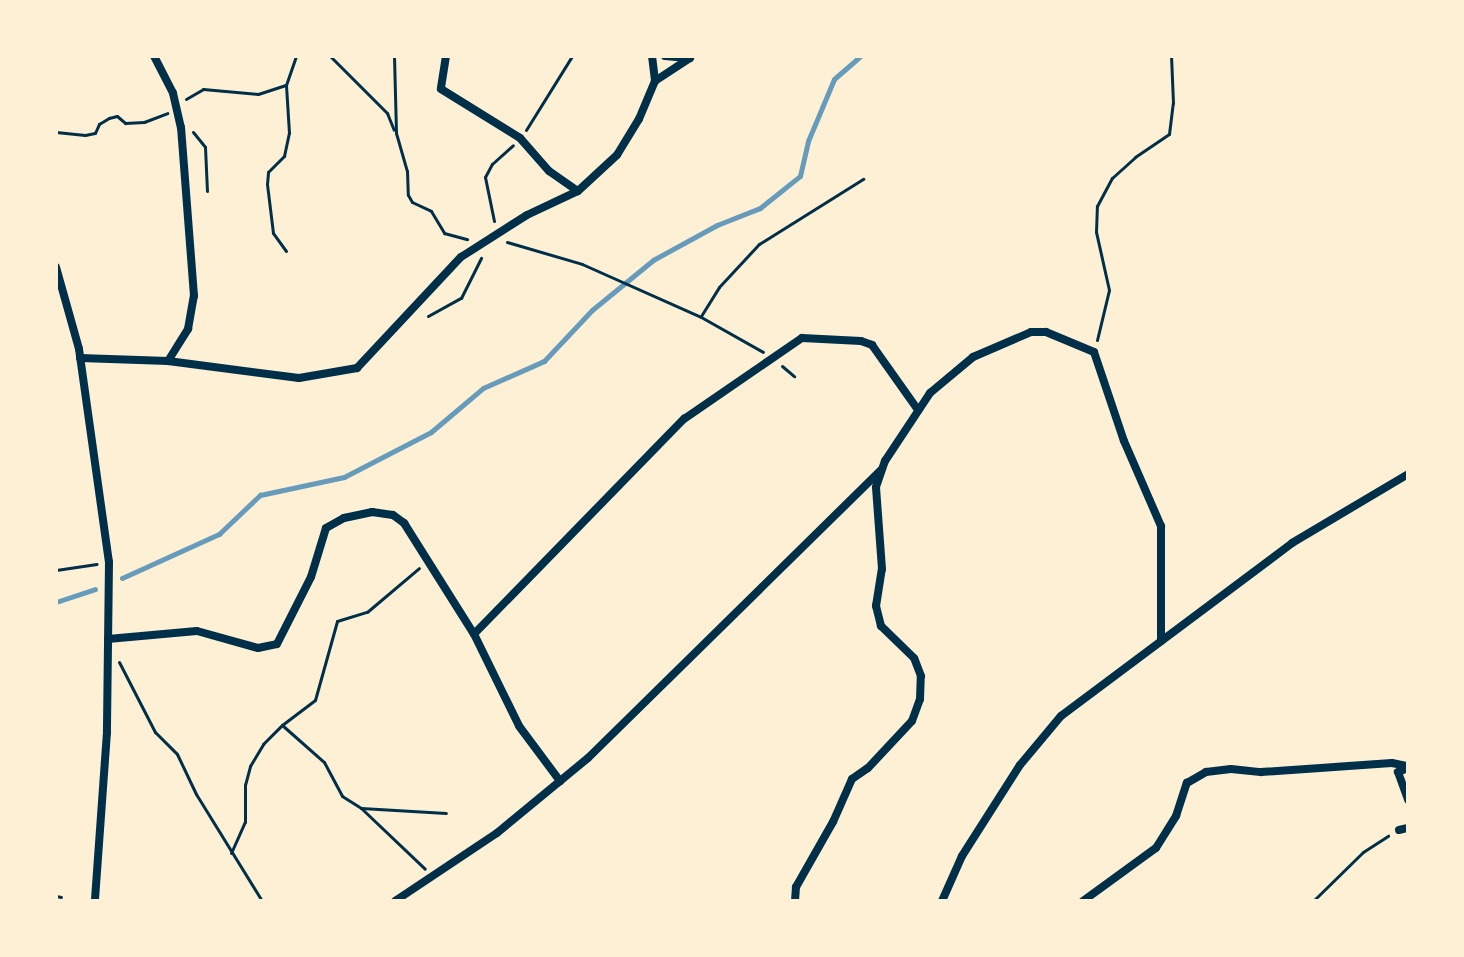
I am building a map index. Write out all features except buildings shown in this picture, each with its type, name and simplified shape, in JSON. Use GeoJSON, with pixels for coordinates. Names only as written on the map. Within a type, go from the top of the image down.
{"type":"FeatureCollection","features":[{"type":"Feature","properties":{"kind":"street"},"geometry":{"type":"LineString","coordinates":[[154,56],[173,93],[181,128],[194,296],[188,329],[168,361]]}},
{"type":"Feature","properties":{"kind":"street"},"geometry":{"type":"LineString","coordinates":[[446,56],[441,89],[520,138],[549,171],[578,191]]}},
{"type":"Feature","properties":{"kind":"street"},"geometry":{"type":"LineString","coordinates":[[80,358],[168,361],[299,378],[357,368],[461,257],[527,215],[578,191],[617,155],[639,119],[655,81],[652,56]]}},
{"type":"Feature","properties":{"kind":"street"},"geometry":{"type":"LineString","coordinates":[[665,56],[692,57]]}},
{"type":"Feature","properties":{"kind":"street"},"geometry":{"type":"LineString","coordinates":[[655,81],[692,57]]}},
{"type":"Feature","properties":{"kind":"street"},"geometry":{"type":"LineString","coordinates":[[56,267],[80,358],[109,562],[107,732],[95,901]]}},
{"type":"Feature","properties":{"kind":"street"},"geometry":{"type":"LineString","coordinates":[[56,311],[67,310]]}},
{"type":"Feature","properties":{"kind":"street"},"geometry":{"type":"LineString","coordinates":[[795,901],[796,887],[833,822],[852,779],[868,768],[912,721],[920,699],[921,676],[914,658],[881,626],[876,606],[882,569],[876,487],[882,470],[930,393],[973,357],[1031,332],[1046,332],[1094,352],[1124,441],[1161,526],[1161,641]]}},
{"type":"Feature","properties":{"kind":"street"},"geometry":{"type":"LineString","coordinates":[[474,634],[684,419],[802,338],[861,341],[872,345],[918,410]]}},
{"type":"Feature","properties":{"kind":"street"},"geometry":{"type":"LineString","coordinates":[[395,901],[497,833],[599,747],[882,470]]}},
{"type":"Feature","properties":{"kind":"street"},"geometry":{"type":"LineString","coordinates":[[942,901],[962,856],[1041,737],[1061,716],[1292,543],[1408,474]]}},
{"type":"Feature","properties":{"kind":"street"},"geometry":{"type":"LineString","coordinates":[[108,639],[197,631],[258,648],[277,644],[311,577],[326,528],[344,518],[372,512],[393,515],[404,523],[474,634],[519,726],[560,781]]}},
{"type":"Feature","properties":{"kind":"street"},"geometry":{"type":"LineString","coordinates":[[1083,901],[1156,848],[1176,816],[1187,783],[1206,772],[1231,769],[1261,772],[1392,763],[1408,767]]}},
{"type":"Feature","properties":{"kind":"street"},"geometry":{"type":"LineString","coordinates":[[1408,767],[1398,772],[1408,800]]}},
{"type":"Feature","properties":{"kind":"path"},"geometry":{"type":"LineString","coordinates":[[286,251],[273,233],[267,184],[268,172],[284,156],[289,109],[286,85],[296,56]]}},
{"type":"Feature","properties":{"kind":"path"},"geometry":{"type":"LineString","coordinates":[[330,56],[387,113],[396,133],[412,202],[431,211],[448,236],[491,239],[533,247],[582,264],[746,340],[794,376]]}},
{"type":"Feature","properties":{"kind":"path"},"geometry":{"type":"LineString","coordinates":[[394,56],[396,133]]}},
{"type":"Feature","properties":{"kind":"path"},"geometry":{"type":"LineString","coordinates":[[1094,352],[1109,290],[1096,232],[1097,206],[1112,178],[1135,157],[1169,134],[1173,103],[1171,56]]}},
{"type":"Feature","properties":{"kind":"path"},"geometry":{"type":"LineString","coordinates":[[701,317],[719,287],[759,244],[863,179]]}},
{"type":"Feature","properties":{"kind":"path"},"geometry":{"type":"LineString","coordinates":[[428,316],[467,291],[491,239]]}},
{"type":"Feature","properties":{"kind":"path"},"geometry":{"type":"LineString","coordinates":[[56,570],[109,562]]}},
{"type":"Feature","properties":{"kind":"path"},"geometry":{"type":"LineString","coordinates":[[231,853],[247,814],[244,790],[257,752],[282,725],[315,700],[337,621],[367,612],[421,566]]}},
{"type":"Feature","properties":{"kind":"path"},"geometry":{"type":"LineString","coordinates":[[108,639],[155,732],[177,754],[231,853],[262,901]]}},
{"type":"Feature","properties":{"kind":"path"},"geometry":{"type":"LineString","coordinates":[[282,725],[324,762],[342,796],[361,808],[432,876]]}},
{"type":"Feature","properties":{"kind":"path"},"geometry":{"type":"LineString","coordinates":[[361,808],[446,813]]}},
{"type":"Feature","properties":{"kind":"path"},"geometry":{"type":"LineString","coordinates":[[1313,901],[1375,842],[1404,829]]}},
{"type":"Feature","properties":{"kind":"waterway"},"geometry":{"type":"LineString","coordinates":[[122,578],[219,534],[260,495],[344,477],[431,432],[483,388],[544,361],[592,310],[653,260],[717,225],[760,208],[800,176],[808,141],[834,79],[860,56]]}},
{"type":"Feature","properties":{"kind":"waterway"},"geometry":{"type":"LineString","coordinates":[[56,602],[95,589]]}}]}
